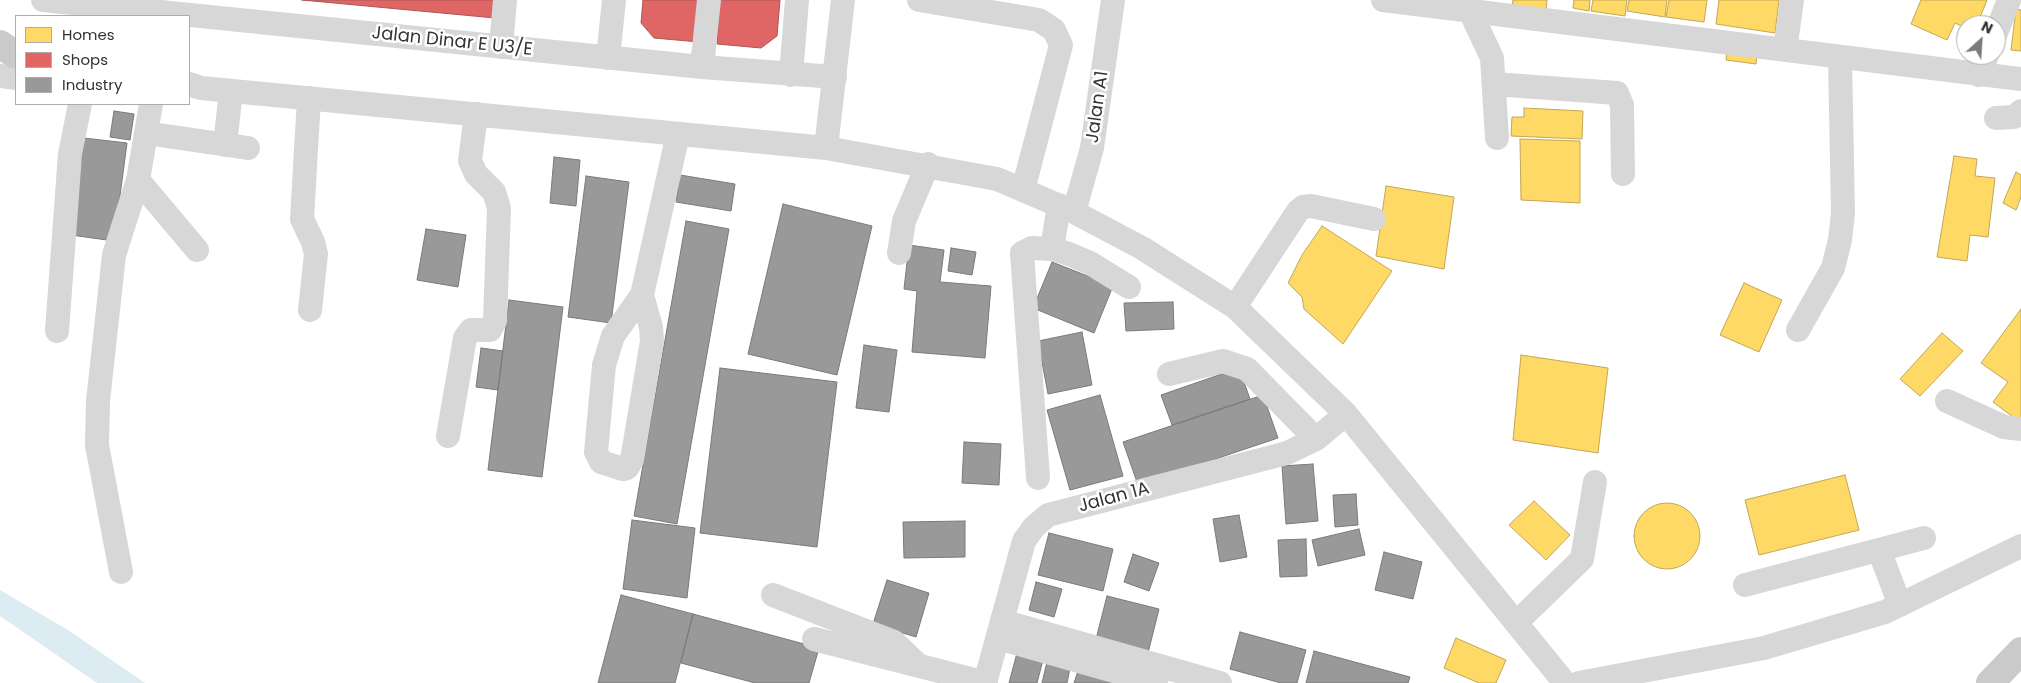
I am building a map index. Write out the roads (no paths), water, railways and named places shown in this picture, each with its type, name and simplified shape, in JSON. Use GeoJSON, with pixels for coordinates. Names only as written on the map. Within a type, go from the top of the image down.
{"type":"FeatureCollection","features":[{"type":"Feature","properties":{"kind":"main road"},"geometry":{"type":"LineString","coordinates":[[1990,683],[2021,651]]}},
{"type":"Feature","properties":{"kind":"main road"},"geometry":{"type":"LineString","coordinates":[[2011,683],[2021,673]]}},
{"type":"Feature","properties":{"kind":"street","name":"Jalan Dinar E U3/E"},"geometry":{"type":"LineString","coordinates":[[43,0],[69,4],[167,7],[501,47],[791,75],[835,77]]}},
{"type":"Feature","properties":{"kind":"street"},"geometry":{"type":"LineString","coordinates":[[501,47],[505,0]]}},
{"type":"Feature","properties":{"kind":"street"},"geometry":{"type":"LineString","coordinates":[[608,58],[614,0]]}},
{"type":"Feature","properties":{"kind":"street"},"geometry":{"type":"LineString","coordinates":[[702,67],[709,0]]}},
{"type":"Feature","properties":{"kind":"street"},"geometry":{"type":"LineString","coordinates":[[791,75],[797,0]]}},
{"type":"Feature","properties":{"kind":"street"},"geometry":{"type":"LineString","coordinates":[[826,148],[843,0]]}},
{"type":"Feature","properties":{"kind":"street"},"geometry":{"type":"LineString","coordinates":[[919,0],[1039,20],[1054,30],[1061,45],[1023,190]]}},
{"type":"Feature","properties":{"kind":"street","name":"Jalan A1"},"geometry":{"type":"LineString","coordinates":[[1052,249],[1092,148],[1112,0]]}},
{"type":"Feature","properties":{"kind":"street"},"geometry":{"type":"LineString","coordinates":[[1383,0],[1840,57],[1956,63]]}},
{"type":"Feature","properties":{"kind":"street"},"geometry":{"type":"LineString","coordinates":[[1785,50],[1792,0]]}},
{"type":"Feature","properties":{"kind":"street"},"geometry":{"type":"LineString","coordinates":[[2003,15],[2009,0]]}},
{"type":"Feature","properties":{"kind":"street"},"geometry":{"type":"LineString","coordinates":[[1470,11],[1477,30],[1488,45],[1492,58],[1497,138]]}},
{"type":"Feature","properties":{"kind":"street"},"geometry":{"type":"LineString","coordinates":[[1798,330],[1833,268],[1840,240],[1843,212],[1840,57]]}},
{"type":"Feature","properties":{"kind":"street"},"geometry":{"type":"LineString","coordinates":[[1983,65],[2021,79]]}},
{"type":"Feature","properties":{"kind":"street"},"geometry":{"type":"LineString","coordinates":[[1494,84],[1617,93],[1622,104],[1623,174]]}},
{"type":"Feature","properties":{"kind":"street"},"geometry":{"type":"LineString","coordinates":[[193,87],[826,148],[928,164],[997,179],[1067,208],[1142,248],[1235,307],[1346,414],[1566,683]]}},
{"type":"Feature","properties":{"kind":"street"},"geometry":{"type":"LineString","coordinates":[[225,145],[231,91]]}},
{"type":"Feature","properties":{"kind":"street"},"geometry":{"type":"LineString","coordinates":[[309,98],[302,219],[313,242],[316,254],[310,310]]}},
{"type":"Feature","properties":{"kind":"street"},"geometry":{"type":"LineString","coordinates":[[57,332],[70,154],[80,105]]}},
{"type":"Feature","properties":{"kind":"street"},"geometry":{"type":"LineString","coordinates":[[121,572],[97,445],[98,410],[114,256],[138,180],[151,105]]}},
{"type":"Feature","properties":{"kind":"street"},"geometry":{"type":"LineString","coordinates":[[1996,118],[2014,117],[2021,111]]}},
{"type":"Feature","properties":{"kind":"street"},"geometry":{"type":"LineString","coordinates":[[448,436],[467,333],[471,330],[490,330],[495,321],[499,208],[494,192],[476,174],[470,161],[476,114]]}},
{"type":"Feature","properties":{"kind":"street"},"geometry":{"type":"LineString","coordinates":[[146,133],[248,148]]}},
{"type":"Feature","properties":{"kind":"street"},"geometry":{"type":"LineString","coordinates":[[642,295],[651,327],[652,341],[632,460],[627,468],[623,469],[601,462],[596,452],[604,365],[613,336],[642,295],[678,134]]}},
{"type":"Feature","properties":{"kind":"street"},"geometry":{"type":"LineString","coordinates":[[899,253],[904,221],[928,164]]}},
{"type":"Feature","properties":{"kind":"street"},"geometry":{"type":"LineString","coordinates":[[138,180],[197,250]]}},
{"type":"Feature","properties":{"kind":"street"},"geometry":{"type":"LineString","coordinates":[[1235,307],[1303,207],[1311,206],[1374,218]]}},
{"type":"Feature","properties":{"kind":"street"},"geometry":{"type":"LineString","coordinates":[[1038,478],[1021,258],[1026,249],[1052,249],[1090,263],[1129,287]]}},
{"type":"Feature","properties":{"kind":"street"},"geometry":{"type":"LineString","coordinates":[[1169,374],[1223,361],[1247,369],[1316,439]]}},
{"type":"Feature","properties":{"kind":"street"},"geometry":{"type":"LineString","coordinates":[[1947,401],[2004,427],[2021,429]]}},
{"type":"Feature","properties":{"kind":"street","name":"Jalan 1A"},"geometry":{"type":"LineString","coordinates":[[986,683],[1024,541],[1034,527],[1048,515],[1287,453],[1316,439],[1346,414]]}},
{"type":"Feature","properties":{"kind":"street"},"geometry":{"type":"LineString","coordinates":[[1517,622],[1582,559],[1595,482]]}},
{"type":"Feature","properties":{"kind":"street"},"geometry":{"type":"LineString","coordinates":[[1746,585],[1924,538]]}},
{"type":"Feature","properties":{"kind":"street"},"geometry":{"type":"LineString","coordinates":[[1579,683],[1764,648],[1884,612],[2021,546]]}},
{"type":"Feature","properties":{"kind":"street"},"geometry":{"type":"LineString","coordinates":[[1879,550],[1900,605]]}},
{"type":"Feature","properties":{"kind":"street"},"geometry":{"type":"LineString","coordinates":[[773,596],[894,642],[918,666]]}},
{"type":"Feature","properties":{"kind":"street"},"geometry":{"type":"LineString","coordinates":[[1000,629],[1156,683]]}},
{"type":"Feature","properties":{"kind":"street"},"geometry":{"type":"LineString","coordinates":[[1000,629],[1220,683]]}},
{"type":"Feature","properties":{"kind":"street"},"geometry":{"type":"LineString","coordinates":[[814,639],[986,683]]}}]}
